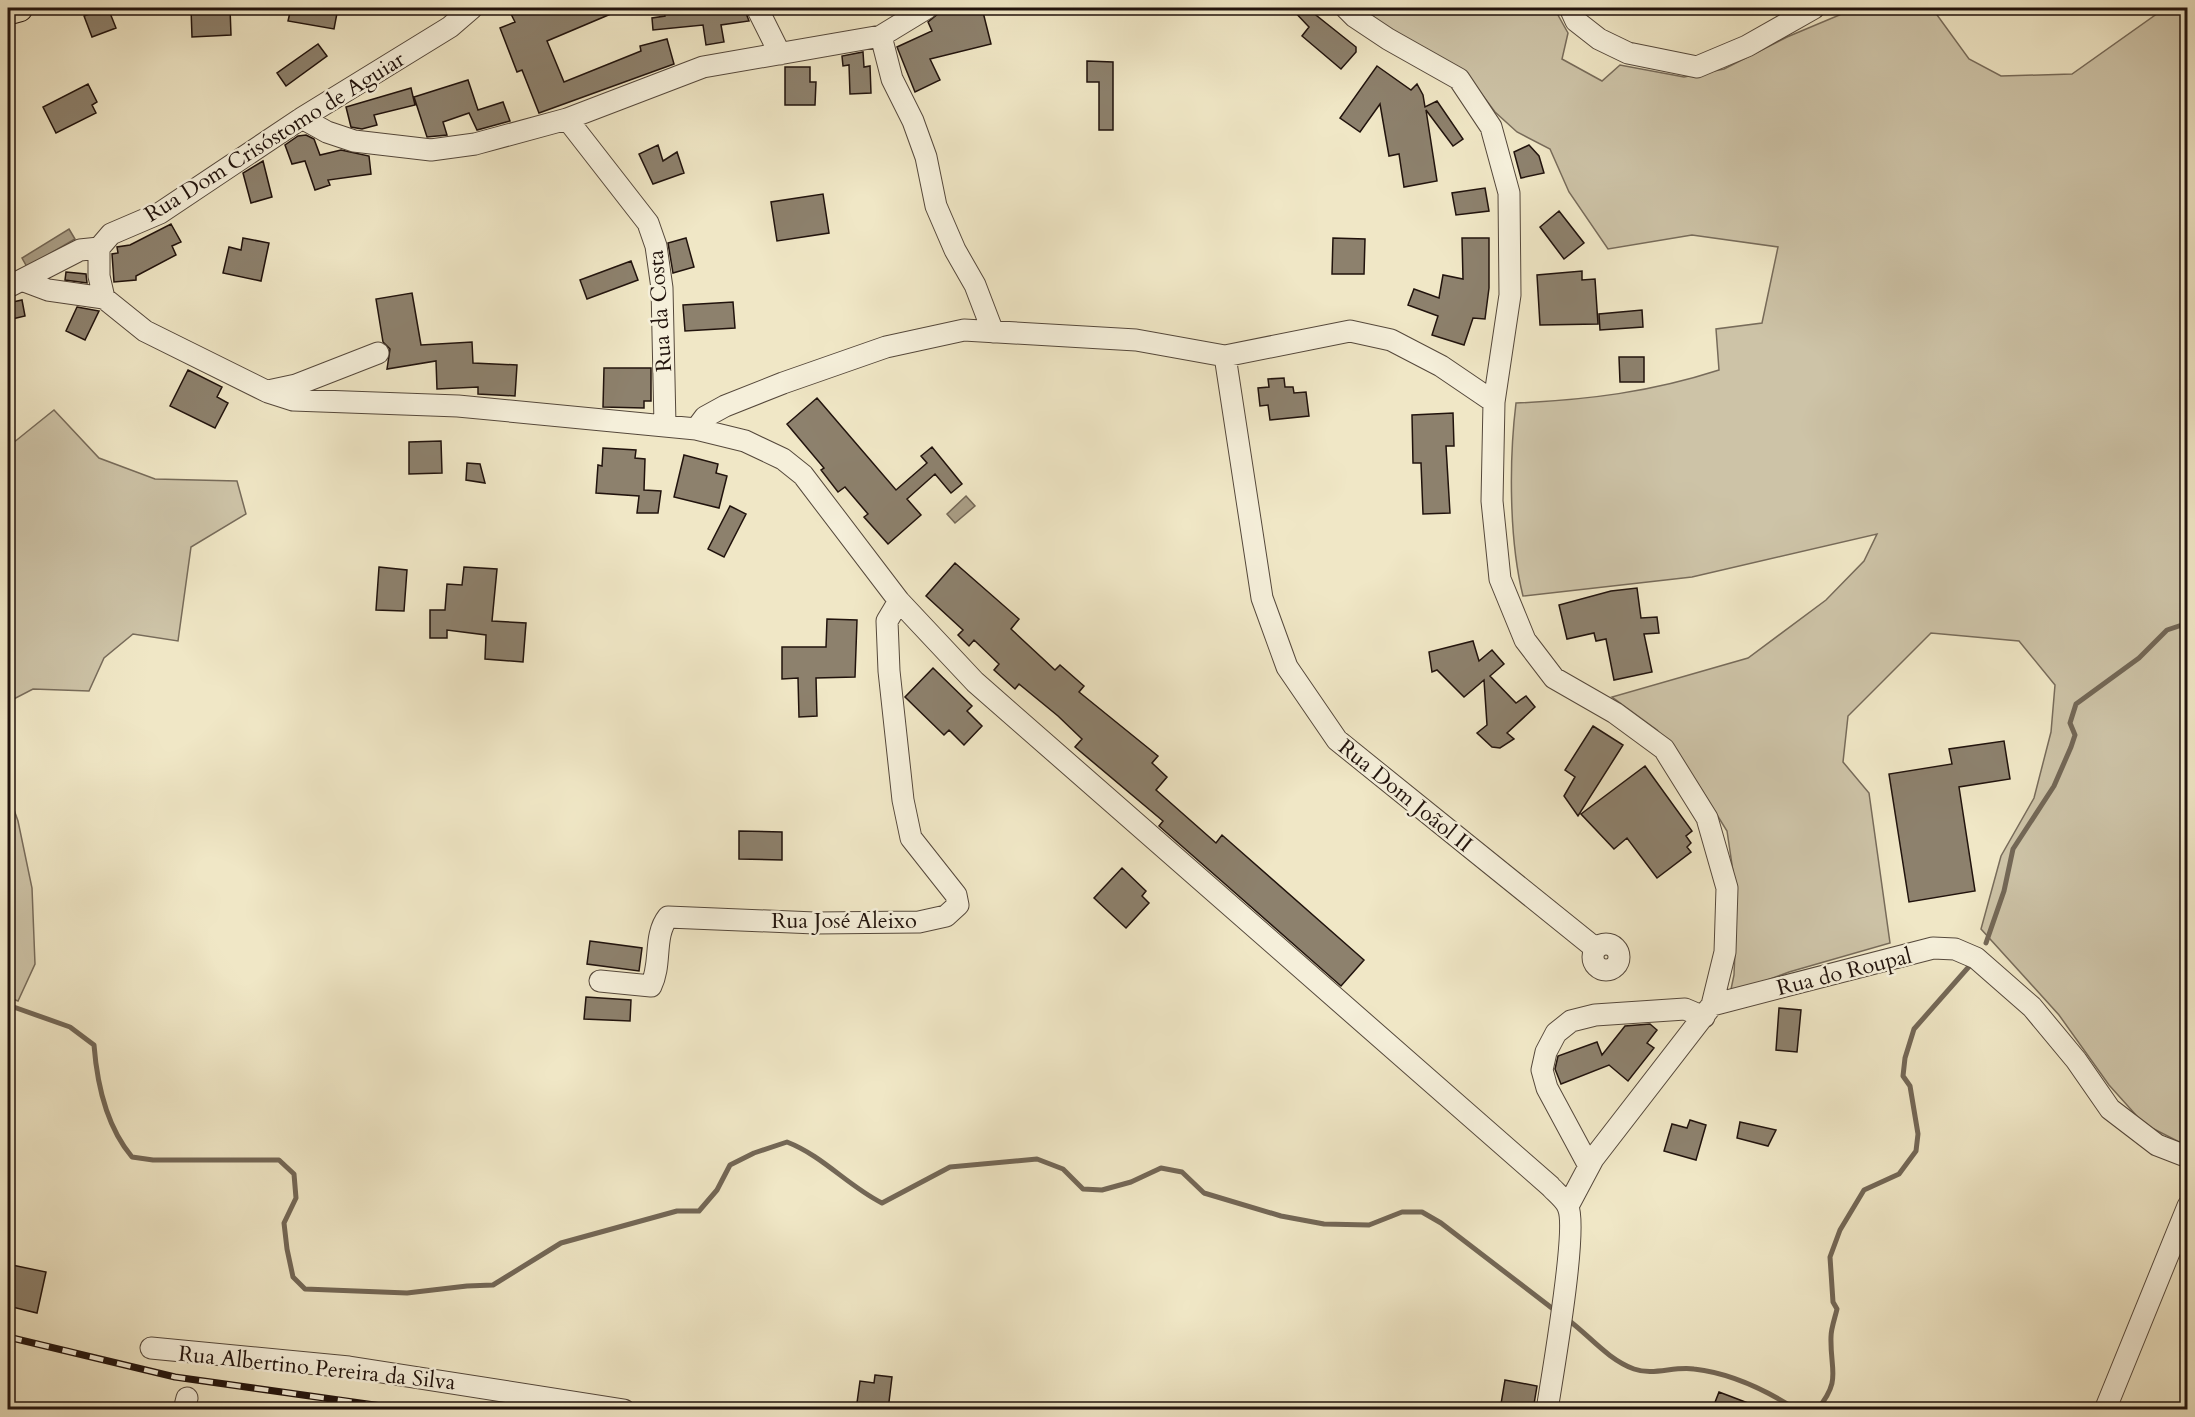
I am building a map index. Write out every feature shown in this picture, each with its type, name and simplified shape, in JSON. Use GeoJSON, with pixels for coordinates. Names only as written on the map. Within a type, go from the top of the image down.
{"type":"FeatureCollection","features":[{"type":"Feature","properties":{"kind":"main road"},"geometry":{"type":"LineString","coordinates":[[8,11],[19,8]]}},
{"type":"Feature","properties":{"kind":"street","name":"Rua Dom Crisóstomo de Aguiar"},"geometry":{"type":"LineString","coordinates":[[16,284],[80,250],[99,248],[111,234],[160,213],[302,118],[396,58],[450,27],[472,8]]}},
{"type":"Feature","properties":{"kind":"street"},"geometry":{"type":"LineString","coordinates":[[758,8],[780,54]]}},
{"type":"Feature","properties":{"kind":"street"},"geometry":{"type":"LineString","coordinates":[[302,118],[327,132],[354,141],[431,150],[476,144],[567,119],[703,67],[881,36],[927,8]]}},
{"type":"Feature","properties":{"kind":"street"},"geometry":{"type":"LineString","coordinates":[[1346,8],[1355,17],[1388,39],[1459,79],[1491,128],[1509,193],[1510,250],[1510,295],[1494,402],[1492,501],[1500,579],[1525,640],[1554,678],[1615,713],[1664,749],[1707,818],[1727,888],[1725,952],[1708,1011],[1640,1096],[1589,1166],[1568,1206],[1570,1222],[1565,1282],[1547,1410]]}},
{"type":"Feature","properties":{"kind":"street"},"geometry":{"type":"LineString","coordinates":[[1570,8],[1576,21],[1599,39],[1628,53],[1697,67],[1747,46],[1814,8]]}},
{"type":"Feature","properties":{"kind":"street"},"geometry":{"type":"LineString","coordinates":[[881,36],[892,79],[913,121],[926,157],[936,206],[955,250],[975,285],[993,332]]}},
{"type":"Feature","properties":{"kind":"street","name":"Rua da Costa"},"geometry":{"type":"LineString","coordinates":[[567,119],[648,223],[654,238],[662,288],[665,425]]}},
{"type":"Feature","properties":{"kind":"street"},"geometry":{"type":"LineString","coordinates":[[99,248],[99,276],[104,298]]}},
{"type":"Feature","properties":{"kind":"street"},"geometry":{"type":"LineString","coordinates":[[16,284],[104,298],[145,331],[268,392],[293,400],[458,405],[665,425],[696,429],[745,441],[783,459],[803,475],[899,601],[975,682],[1550,1186],[1568,1206]]}},
{"type":"Feature","properties":{"kind":"street"},"geometry":{"type":"LineString","coordinates":[[696,429],[705,417],[725,406],[886,347],[964,330],[1136,340],[1225,356],[1350,331],[1391,340],[1441,366],[1494,402]]}},
{"type":"Feature","properties":{"kind":"street"},"geometry":{"type":"LineString","coordinates":[[268,392],[296,385],[378,353]]}},
{"type":"Feature","properties":{"kind":"street","name":"Rua Dom Joãol II"},"geometry":{"type":"LineString","coordinates":[[1225,356],[1262,598],[1287,667],[1336,740],[1595,948]]}},
{"type":"Feature","properties":{"kind":"street","name":"Rua José Aleixo"},"geometry":{"type":"LineString","coordinates":[[600,981],[651,986],[656,976],[661,926],[668,917],[815,923],[919,922],[946,916],[958,905],[956,895],[911,838],[903,800],[889,671],[887,621],[899,601]]}},
{"type":"Feature","properties":{"kind":"street","name":"Rua do Roupal"},"geometry":{"type":"LineString","coordinates":[[1708,1011],[1933,948],[1955,949],[1976,958],[2032,1007],[2076,1060],[2110,1109],[2157,1144],[2187,1157]]}},
{"type":"Feature","properties":{"kind":"street"},"geometry":{"type":"LineString","coordinates":[[1589,1166],[1546,1088],[1542,1070],[1546,1052],[1556,1033],[1571,1021],[1595,1015],[1685,1009],[1708,1011]]}},
{"type":"Feature","properties":{"kind":"street"},"geometry":{"type":"LineString","coordinates":[[2105,1410],[2187,1206]]}},
{"type":"Feature","properties":{"kind":"street","name":"Rua Albertino Pereira da Silva"},"geometry":{"type":"LineString","coordinates":[[151,1348],[349,1366],[624,1410]]}},
{"type":"Feature","properties":{"kind":"shaded area"},"geometry":{"type":"Polygon","coordinates":[[[1370,8],[1554,8],[1568,33],[1562,59],[1602,81],[1620,65],[1684,77],[1724,69],[1787,37],[1856,8],[1932,8],[1969,59],[2001,76],[2072,74],[2158,13],[2160,8],[2187,8],[2187,1146],[2144,1124],[2109,1085],[2059,1015],[1981,929],[2001,856],[2034,798],[2051,732],[2055,685],[2019,641],[1931,633],[1848,716],[1843,762],[1869,793],[1890,943],[1789,972],[1730,994],[1734,975],[1736,927],[1734,878],[1727,831],[1698,784],[1657,730],[1612,697],[1748,658],[1826,600],[1864,561],[1877,534],[1692,577],[1523,596],[1518,574],[1513,525],[1512,449],[1516,403],[1619,394],[1694,378],[1719,370],[1716,329],[1762,323],[1778,247],[1692,235],[1608,249],[1569,192],[1550,149],[1517,132],[1495,112],[1472,81],[1366,18],[1370,8]]]}},
{"type":"Feature","properties":{"kind":"shaded area"},"geometry":{"type":"Polygon","coordinates":[[[69,229],[75,239],[27,267],[22,258],[69,229]]]}},
{"type":"Feature","properties":{"kind":"shaded area"},"geometry":{"type":"Polygon","coordinates":[[[54,410],[99,458],[155,479],[237,481],[246,514],[191,547],[178,641],[133,634],[104,658],[89,691],[33,689],[8,702],[8,447],[54,410]]]}},
{"type":"Feature","properties":{"kind":"shaded area"},"geometry":{"type":"Polygon","coordinates":[[[966,496],[975,506],[955,523],[947,514],[966,496]]]}},
{"type":"Feature","properties":{"kind":"shaded area"},"geometry":{"type":"Polygon","coordinates":[[[8,793],[18,821],[32,888],[35,964],[18,1001],[8,997],[8,793]]]}},
{"type":"Feature","properties":{"kind":"building"},"geometry":{"type":"Polygon","coordinates":[[[108,8],[116,28],[92,37],[84,16],[108,8]]]}},
{"type":"Feature","properties":{"kind":"building"},"geometry":{"type":"Polygon","coordinates":[[[191,8],[230,8],[231,35],[192,37],[191,8]]]}},
{"type":"Feature","properties":{"kind":"building"},"geometry":{"type":"Polygon","coordinates":[[[291,8],[338,8],[334,29],[288,21],[291,8]]]}},
{"type":"Feature","properties":{"kind":"building"},"geometry":{"type":"Polygon","coordinates":[[[508,8],[625,8],[547,41],[564,82],[641,51],[640,46],[667,39],[674,64],[539,113],[522,70],[517,72],[500,28],[515,22],[508,8]]]}},
{"type":"Feature","properties":{"kind":"building"},"geometry":{"type":"Polygon","coordinates":[[[664,8],[692,8],[693,12],[744,8],[749,21],[721,25],[724,42],[706,45],[703,25],[653,30],[652,18],[665,16],[664,8]]]}},
{"type":"Feature","properties":{"kind":"building"},"geometry":{"type":"Polygon","coordinates":[[[950,8],[982,8],[991,44],[930,59],[940,80],[915,92],[897,47],[932,31],[928,22],[950,8]]]}},
{"type":"Feature","properties":{"kind":"building"},"geometry":{"type":"Polygon","coordinates":[[[1291,8],[1307,8],[1356,47],[1356,52],[1341,69],[1302,36],[1309,27],[1291,8]]]}},
{"type":"Feature","properties":{"kind":"building"},"geometry":{"type":"Polygon","coordinates":[[[318,44],[327,56],[286,86],[277,73],[318,44]]]}},
{"type":"Feature","properties":{"kind":"building"},"geometry":{"type":"Polygon","coordinates":[[[863,52],[864,67],[870,66],[871,93],[850,94],[849,65],[843,66],[842,56],[863,52]]]}},
{"type":"Feature","properties":{"kind":"building"},"geometry":{"type":"Polygon","coordinates":[[[1087,61],[1113,62],[1113,130],[1099,130],[1099,82],[1087,82],[1087,61]]]}},
{"type":"Feature","properties":{"kind":"building"},"geometry":{"type":"Polygon","coordinates":[[[1377,66],[1411,90],[1417,84],[1423,95],[1425,107],[1437,101],[1463,139],[1453,146],[1426,110],[1437,181],[1404,187],[1399,154],[1389,156],[1380,104],[1360,132],[1340,118],[1377,66]]]}},
{"type":"Feature","properties":{"kind":"building"},"geometry":{"type":"Polygon","coordinates":[[[785,67],[810,67],[810,82],[816,82],[815,105],[785,105],[785,67]]]}},
{"type":"Feature","properties":{"kind":"building"},"geometry":{"type":"Polygon","coordinates":[[[468,80],[478,110],[503,102],[510,121],[477,130],[469,113],[443,122],[447,135],[427,137],[414,97],[468,80]]]}},
{"type":"Feature","properties":{"kind":"building"},"geometry":{"type":"Polygon","coordinates":[[[88,84],[97,102],[92,105],[96,113],[56,133],[43,107],[88,84]]]}},
{"type":"Feature","properties":{"kind":"building"},"geometry":{"type":"Polygon","coordinates":[[[411,88],[415,105],[374,115],[377,125],[362,129],[351,127],[346,107],[411,88]]]}},
{"type":"Feature","properties":{"kind":"building"},"geometry":{"type":"Polygon","coordinates":[[[306,135],[314,139],[320,155],[341,150],[369,156],[371,174],[328,180],[330,185],[315,190],[305,161],[292,164],[285,145],[298,136],[306,135]]]}},
{"type":"Feature","properties":{"kind":"building"},"geometry":{"type":"Polygon","coordinates":[[[658,145],[663,161],[677,152],[684,173],[653,184],[639,154],[658,145]]]}},
{"type":"Feature","properties":{"kind":"building"},"geometry":{"type":"Polygon","coordinates":[[[1529,145],[1539,156],[1544,173],[1521,178],[1514,152],[1529,145]]]}},
{"type":"Feature","properties":{"kind":"building"},"geometry":{"type":"Polygon","coordinates":[[[263,161],[272,197],[251,203],[243,173],[263,161]]]}},
{"type":"Feature","properties":{"kind":"building"},"geometry":{"type":"Polygon","coordinates":[[[1485,188],[1489,211],[1456,215],[1452,193],[1485,188]]]}},
{"type":"Feature","properties":{"kind":"building"},"geometry":{"type":"Polygon","coordinates":[[[823,194],[829,233],[777,241],[771,202],[823,194]]]}},
{"type":"Feature","properties":{"kind":"building"},"geometry":{"type":"Polygon","coordinates":[[[1559,211],[1584,243],[1564,259],[1540,227],[1559,211]]]}},
{"type":"Feature","properties":{"kind":"building"},"geometry":{"type":"Polygon","coordinates":[[[171,224],[181,242],[172,246],[176,255],[136,276],[136,280],[114,282],[112,254],[118,253],[117,247],[130,245],[171,224]]]}},
{"type":"Feature","properties":{"kind":"building"},"geometry":{"type":"Polygon","coordinates":[[[243,238],[269,243],[261,281],[223,273],[229,247],[241,250],[243,238]]]}},
{"type":"Feature","properties":{"kind":"building"},"geometry":{"type":"Polygon","coordinates":[[[686,238],[694,267],[673,273],[668,243],[686,238]]]}},
{"type":"Feature","properties":{"kind":"building"},"geometry":{"type":"Polygon","coordinates":[[[1333,238],[1365,239],[1364,274],[1332,274],[1333,238]]]}},
{"type":"Feature","properties":{"kind":"building"},"geometry":{"type":"Polygon","coordinates":[[[1462,238],[1489,238],[1489,288],[1485,319],[1473,318],[1464,345],[1432,335],[1438,316],[1408,305],[1414,289],[1439,298],[1443,275],[1463,279],[1462,238]]]}},
{"type":"Feature","properties":{"kind":"building"},"geometry":{"type":"Polygon","coordinates":[[[631,261],[638,280],[587,299],[580,280],[631,261]]]}},
{"type":"Feature","properties":{"kind":"building"},"geometry":{"type":"Polygon","coordinates":[[[1582,271],[1582,280],[1595,279],[1598,324],[1540,325],[1537,275],[1582,271]]]}},
{"type":"Feature","properties":{"kind":"building"},"geometry":{"type":"Polygon","coordinates":[[[66,272],[86,274],[87,283],[65,280],[66,272]]]}},
{"type":"Feature","properties":{"kind":"building"},"geometry":{"type":"Polygon","coordinates":[[[412,293],[421,345],[472,342],[473,363],[517,365],[515,396],[478,394],[478,387],[437,389],[436,361],[387,369],[390,349],[383,342],[376,299],[412,293]]]}},
{"type":"Feature","properties":{"kind":"building"},"geometry":{"type":"Polygon","coordinates":[[[22,300],[25,316],[8,320],[8,303],[22,300]]]}},
{"type":"Feature","properties":{"kind":"building"},"geometry":{"type":"Polygon","coordinates":[[[733,302],[735,328],[685,331],[683,305],[733,302]]]}},
{"type":"Feature","properties":{"kind":"building"},"geometry":{"type":"Polygon","coordinates":[[[77,307],[99,311],[85,340],[66,331],[77,307]]]}},
{"type":"Feature","properties":{"kind":"building"},"geometry":{"type":"Polygon","coordinates":[[[1642,310],[1643,327],[1600,330],[1599,314],[1642,310]]]}},
{"type":"Feature","properties":{"kind":"building"},"geometry":{"type":"Polygon","coordinates":[[[1619,357],[1644,357],[1644,382],[1620,382],[1619,357]]]}},
{"type":"Feature","properties":{"kind":"building"},"geometry":{"type":"Polygon","coordinates":[[[604,368],[651,368],[651,401],[644,401],[644,408],[603,407],[604,368]]]}},
{"type":"Feature","properties":{"kind":"building"},"geometry":{"type":"Polygon","coordinates":[[[188,370],[222,387],[217,397],[228,403],[215,428],[170,406],[188,370]]]}},
{"type":"Feature","properties":{"kind":"building"},"geometry":{"type":"Polygon","coordinates":[[[1284,378],[1285,387],[1293,387],[1294,393],[1306,392],[1309,416],[1270,420],[1268,405],[1260,406],[1258,388],[1269,387],[1268,379],[1284,378]]]}},
{"type":"Feature","properties":{"kind":"building"},"geometry":{"type":"Polygon","coordinates":[[[817,398],[896,490],[927,463],[921,456],[932,447],[962,484],[951,493],[935,474],[907,499],[921,515],[888,544],[864,517],[868,514],[845,487],[838,492],[821,470],[824,468],[787,424],[817,398]]]}},
{"type":"Feature","properties":{"kind":"building"},"geometry":{"type":"Polygon","coordinates":[[[1453,413],[1454,446],[1446,446],[1450,513],[1423,514],[1421,463],[1413,463],[1412,415],[1453,413]]]}},
{"type":"Feature","properties":{"kind":"building"},"geometry":{"type":"Polygon","coordinates":[[[441,441],[442,473],[409,474],[409,442],[441,441]]]}},
{"type":"Feature","properties":{"kind":"building"},"geometry":{"type":"Polygon","coordinates":[[[603,448],[636,450],[635,458],[645,459],[644,490],[661,491],[658,513],[637,513],[639,496],[596,493],[598,465],[602,466],[603,448]]]}},
{"type":"Feature","properties":{"kind":"building"},"geometry":{"type":"Polygon","coordinates":[[[684,455],[718,464],[716,473],[727,476],[719,508],[674,497],[684,455]]]}},
{"type":"Feature","properties":{"kind":"building"},"geometry":{"type":"Polygon","coordinates":[[[467,463],[480,464],[485,483],[466,480],[467,463]]]}},
{"type":"Feature","properties":{"kind":"building"},"geometry":{"type":"Polygon","coordinates":[[[730,506],[746,514],[724,557],[708,549],[730,506]]]}},
{"type":"Feature","properties":{"kind":"building"},"geometry":{"type":"Polygon","coordinates":[[[955,563],[1019,619],[1011,629],[1055,670],[1060,665],[1084,686],[1079,692],[1158,756],[1152,763],[1167,777],[1156,790],[1216,843],[1222,835],[1364,960],[1341,986],[1159,826],[1163,821],[1075,747],[1082,739],[1058,716],[1019,684],[1015,689],[994,670],[999,664],[974,640],[969,646],[958,635],[963,630],[926,596],[955,563]]]}},
{"type":"Feature","properties":{"kind":"building"},"geometry":{"type":"Polygon","coordinates":[[[379,567],[407,570],[404,611],[376,610],[379,567]]]}},
{"type":"Feature","properties":{"kind":"building"},"geometry":{"type":"Polygon","coordinates":[[[464,567],[497,569],[492,621],[526,623],[523,662],[485,659],[486,635],[447,630],[447,638],[430,638],[430,610],[445,610],[447,584],[462,585],[464,567]]]}},
{"type":"Feature","properties":{"kind":"building"},"geometry":{"type":"Polygon","coordinates":[[[1637,588],[1641,618],[1657,617],[1659,633],[1644,634],[1652,672],[1614,680],[1606,639],[1596,641],[1594,633],[1567,639],[1559,605],[1611,591],[1637,588]]]}},
{"type":"Feature","properties":{"kind":"building"},"geometry":{"type":"Polygon","coordinates":[[[827,619],[857,620],[855,677],[816,678],[817,716],[799,717],[798,678],[782,679],[782,647],[826,647],[827,619]]]}},
{"type":"Feature","properties":{"kind":"building"},"geometry":{"type":"Polygon","coordinates":[[[1473,641],[1479,661],[1492,650],[1504,664],[1490,676],[1516,703],[1526,696],[1535,707],[1507,733],[1514,739],[1500,748],[1492,747],[1477,733],[1487,725],[1484,680],[1464,697],[1437,670],[1432,672],[1429,652],[1473,641]]]}},
{"type":"Feature","properties":{"kind":"building"},"geometry":{"type":"Polygon","coordinates":[[[933,668],[972,706],[967,711],[982,726],[964,745],[949,730],[944,735],[905,697],[933,668]]]}},
{"type":"Feature","properties":{"kind":"building"},"geometry":{"type":"Polygon","coordinates":[[[1593,726],[1623,745],[1578,816],[1564,796],[1575,777],[1565,770],[1593,726]]]}},
{"type":"Feature","properties":{"kind":"building"},"geometry":{"type":"Polygon","coordinates":[[[2004,741],[2010,779],[1959,787],[1975,891],[1909,902],[1889,774],[1952,764],[1949,749],[2004,741]]]}},
{"type":"Feature","properties":{"kind":"building"},"geometry":{"type":"Polygon","coordinates":[[[1645,766],[1692,831],[1686,836],[1691,843],[1687,847],[1691,852],[1657,878],[1627,838],[1614,849],[1581,814],[1645,766]]]}},
{"type":"Feature","properties":{"kind":"building"},"geometry":{"type":"Polygon","coordinates":[[[739,831],[782,832],[782,860],[739,859],[739,831]]]}},
{"type":"Feature","properties":{"kind":"building"},"geometry":{"type":"Polygon","coordinates":[[[1122,868],[1146,891],[1142,896],[1149,903],[1126,928],[1094,898],[1122,868]]]}},
{"type":"Feature","properties":{"kind":"building"},"geometry":{"type":"Polygon","coordinates":[[[590,941],[642,948],[639,971],[587,964],[590,941]]]}},
{"type":"Feature","properties":{"kind":"building"},"geometry":{"type":"Polygon","coordinates":[[[586,997],[631,1000],[630,1021],[584,1019],[586,997]]]}},
{"type":"Feature","properties":{"kind":"building"},"geometry":{"type":"Polygon","coordinates":[[[1779,1008],[1801,1010],[1797,1052],[1776,1050],[1779,1008]]]}},
{"type":"Feature","properties":{"kind":"building"},"geometry":{"type":"Polygon","coordinates":[[[1650,1024],[1657,1030],[1647,1043],[1654,1048],[1628,1081],[1609,1065],[1561,1084],[1555,1069],[1558,1056],[1597,1042],[1602,1055],[1625,1026],[1650,1024]]]}},
{"type":"Feature","properties":{"kind":"building"},"geometry":{"type":"Polygon","coordinates":[[[1690,1120],[1706,1125],[1696,1160],[1664,1151],[1672,1124],[1687,1128],[1690,1120]]]}},
{"type":"Feature","properties":{"kind":"building"},"geometry":{"type":"Polygon","coordinates":[[[1740,1122],[1776,1130],[1768,1146],[1737,1138],[1740,1122]]]}},
{"type":"Feature","properties":{"kind":"building"},"geometry":{"type":"Polygon","coordinates":[[[12,1265],[46,1272],[37,1313],[8,1306],[8,1285],[12,1265]]]}},
{"type":"Feature","properties":{"kind":"building"},"geometry":{"type":"Polygon","coordinates":[[[875,1375],[892,1377],[888,1410],[856,1410],[860,1381],[874,1383],[875,1375]]]}},
{"type":"Feature","properties":{"kind":"building"},"geometry":{"type":"Polygon","coordinates":[[[1505,1380],[1537,1386],[1533,1410],[1500,1410],[1505,1380]]]}},
{"type":"Feature","properties":{"kind":"building"},"geometry":{"type":"Polygon","coordinates":[[[1719,1392],[1761,1408],[1760,1410],[1712,1410],[1719,1392]]]}},
{"type":"Feature","properties":{"kind":"waterway"},"geometry":{"type":"LineString","coordinates":[[1986,943],[2004,891],[2013,849],[2054,786],[2071,747],[2075,735],[2070,723],[2076,704],[2139,658],[2167,630],[2188,623]]}},
{"type":"Feature","properties":{"kind":"waterway"},"geometry":{"type":"LineString","coordinates":[[1817,1410],[1830,1390],[1833,1375],[1831,1334],[1837,1309],[1833,1302],[1830,1257],[1840,1230],[1864,1190],[1899,1174],[1916,1151],[1918,1134],[1910,1086],[1903,1076],[1905,1058],[1914,1029],[1973,962]]}},
{"type":"Feature","properties":{"kind":"waterway"},"geometry":{"type":"LineString","coordinates":[[8,1005],[70,1027],[94,1045],[104,1104],[116,1132],[132,1157],[153,1160],[279,1160],[294,1174],[296,1198],[284,1223],[293,1277],[305,1289],[407,1293],[493,1285],[561,1243],[677,1211],[699,1211],[717,1190],[730,1165],[754,1153],[787,1142],[812,1155],[882,1203],[950,1167],[1037,1159],[1063,1169],[1083,1189],[1102,1190],[1131,1182],[1161,1168],[1182,1172],[1204,1193],[1281,1216],[1324,1224],[1369,1225],[1402,1212],[1422,1212],[1441,1223],[1557,1312]]}},
{"type":"Feature","properties":{"kind":"waterway"},"geometry":{"type":"LineString","coordinates":[[1567,1319],[1615,1359],[1634,1369],[1649,1372],[1686,1368],[1721,1374],[1760,1389],[1797,1410]]}},
{"type":"Feature","properties":{"kind":"railway"},"geometry":{"type":"LineString","coordinates":[[8,1337],[175,1377],[410,1410]]}}]}
